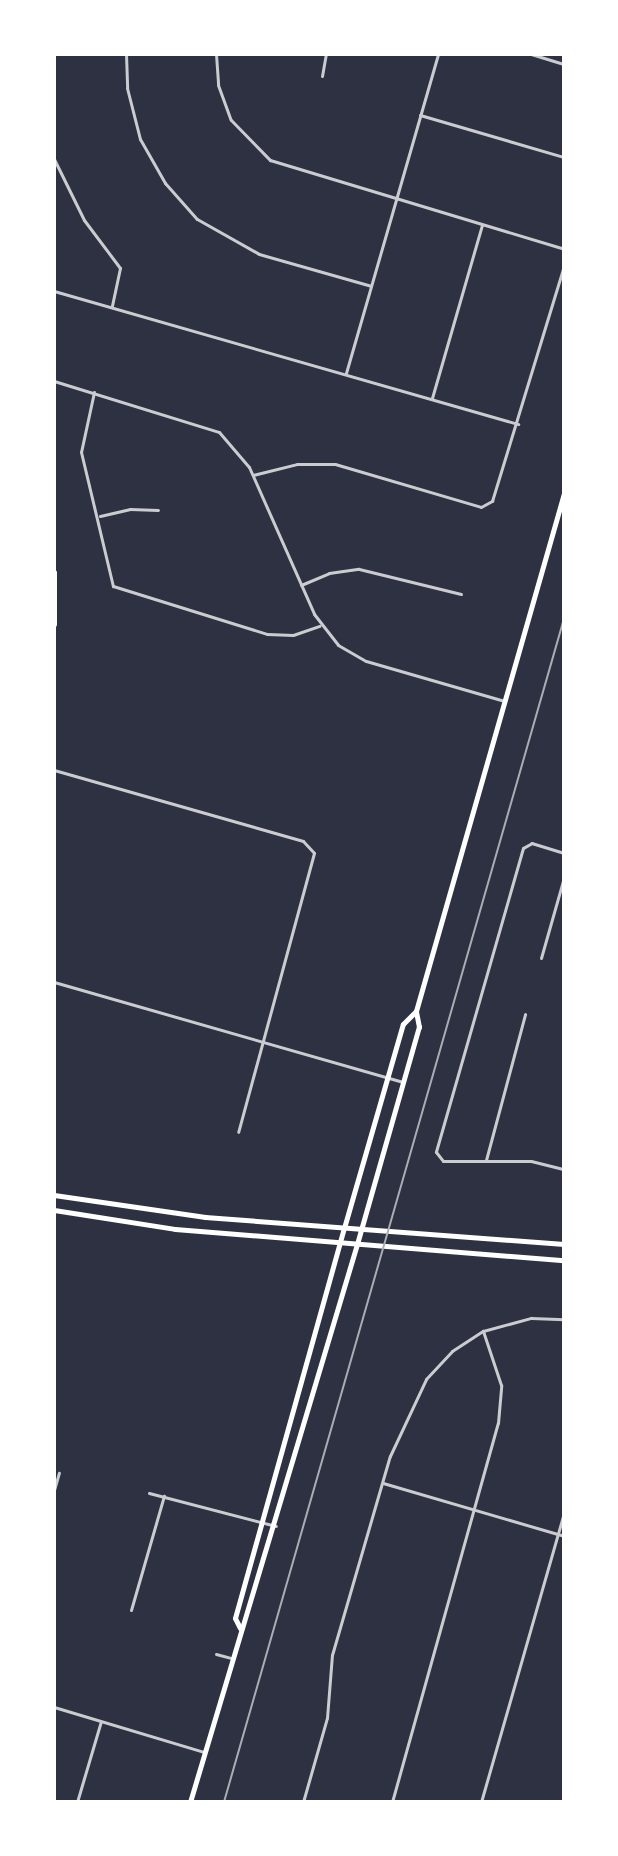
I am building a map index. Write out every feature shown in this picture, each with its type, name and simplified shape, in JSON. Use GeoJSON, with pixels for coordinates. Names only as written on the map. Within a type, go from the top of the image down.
{"type":"FeatureCollection","features":[{"type":"Feature","properties":{"kind":"main road"},"geometry":{"type":"LineString","coordinates":[[190,1802],[240,1628],[249,1619],[419,1027],[416,1011],[564,493]]}},
{"type":"Feature","properties":{"kind":"main road"},"geometry":{"type":"LineString","coordinates":[[54,572],[54,624]]}},
{"type":"Feature","properties":{"kind":"main road"},"geometry":{"type":"LineString","coordinates":[[240,1628],[235,1618],[344,1228],[403,1024],[416,1011]]}},
{"type":"Feature","properties":{"kind":"main road"},"geometry":{"type":"LineString","coordinates":[[54,1195],[175,1214],[564,1244]]}},
{"type":"Feature","properties":{"kind":"main road"},"geometry":{"type":"LineString","coordinates":[[54,1210],[175,1229],[564,1260]]}},
{"type":"Feature","properties":{"kind":"street"},"geometry":{"type":"LineString","coordinates":[[126,54],[127,88],[140,139],[165,183],[197,219],[259,254],[371,286]]}},
{"type":"Feature","properties":{"kind":"street"},"geometry":{"type":"LineString","coordinates":[[216,54],[223,103],[255,148],[287,168],[564,249]]}},
{"type":"Feature","properties":{"kind":"street"},"geometry":{"type":"LineString","coordinates":[[322,76],[326,54]]}},
{"type":"Feature","properties":{"kind":"street"},"geometry":{"type":"LineString","coordinates":[[346,375],[438,54]]}},
{"type":"Feature","properties":{"kind":"street"},"geometry":{"type":"LineString","coordinates":[[531,54],[564,64]]}},
{"type":"Feature","properties":{"kind":"street"},"geometry":{"type":"LineString","coordinates":[[420,115],[564,157]]}},
{"type":"Feature","properties":{"kind":"street"},"geometry":{"type":"LineString","coordinates":[[54,159],[84,220],[120,268],[112,308]]}},
{"type":"Feature","properties":{"kind":"street"},"geometry":{"type":"LineString","coordinates":[[432,399],[482,225]]}},
{"type":"Feature","properties":{"kind":"street"},"geometry":{"type":"LineString","coordinates":[[253,475],[297,464],[335,464],[481,507],[492,501],[564,266]]}},
{"type":"Feature","properties":{"kind":"street"},"geometry":{"type":"LineString","coordinates":[[54,291],[518,424]]}},
{"type":"Feature","properties":{"kind":"street"},"geometry":{"type":"LineString","coordinates":[[54,381],[205,425],[230,441],[253,475],[321,625],[338,645],[366,661],[505,701]]}},
{"type":"Feature","properties":{"kind":"street"},"geometry":{"type":"LineString","coordinates":[[94,392],[81,452],[100,516],[111,581],[119,592],[267,634],[293,635],[321,625]]}},
{"type":"Feature","properties":{"kind":"street"},"geometry":{"type":"LineString","coordinates":[[100,516],[130,509],[158,510]]}},
{"type":"Feature","properties":{"kind":"street"},"geometry":{"type":"LineString","coordinates":[[301,585],[329,573],[359,569],[461,594]]}},
{"type":"Feature","properties":{"kind":"street"},"geometry":{"type":"LineString","coordinates":[[54,770],[303,841],[314,853],[238,1132]]}},
{"type":"Feature","properties":{"kind":"street"},"geometry":{"type":"LineString","coordinates":[[564,853],[526,843],[437,1157],[564,1169]]}},
{"type":"Feature","properties":{"kind":"street"},"geometry":{"type":"LineString","coordinates":[[541,958],[564,877]]}},
{"type":"Feature","properties":{"kind":"street"},"geometry":{"type":"LineString","coordinates":[[54,982],[403,1082]]}},
{"type":"Feature","properties":{"kind":"street"},"geometry":{"type":"LineString","coordinates":[[486,1160],[525,1014]]}},
{"type":"Feature","properties":{"kind":"street"},"geometry":{"type":"LineString","coordinates":[[303,1802],[327,1718],[332,1655],[400,1427],[426,1379],[452,1351],[483,1331],[531,1318],[564,1319]]}},
{"type":"Feature","properties":{"kind":"street"},"geometry":{"type":"LineString","coordinates":[[392,1802],[502,1402],[498,1370],[483,1331]]}},
{"type":"Feature","properties":{"kind":"street"},"geometry":{"type":"LineString","coordinates":[[54,1490],[59,1473]]}},
{"type":"Feature","properties":{"kind":"street"},"geometry":{"type":"LineString","coordinates":[[383,1483],[564,1536]]}},
{"type":"Feature","properties":{"kind":"street"},"geometry":{"type":"LineString","coordinates":[[149,1493],[276,1526]]}},
{"type":"Feature","properties":{"kind":"street"},"geometry":{"type":"LineString","coordinates":[[131,1610],[164,1496]]}},
{"type":"Feature","properties":{"kind":"street"},"geometry":{"type":"LineString","coordinates":[[481,1802],[564,1513]]}},
{"type":"Feature","properties":{"kind":"street"},"geometry":{"type":"LineString","coordinates":[[216,1654],[231,1658]]}},
{"type":"Feature","properties":{"kind":"street"},"geometry":{"type":"LineString","coordinates":[[54,1707],[204,1752]]}},
{"type":"Feature","properties":{"kind":"street"},"geometry":{"type":"LineString","coordinates":[[77,1802],[101,1721]]}},
{"type":"Feature","properties":{"kind":"railway"},"geometry":{"type":"LineString","coordinates":[[224,1802],[564,619]]}}]}
